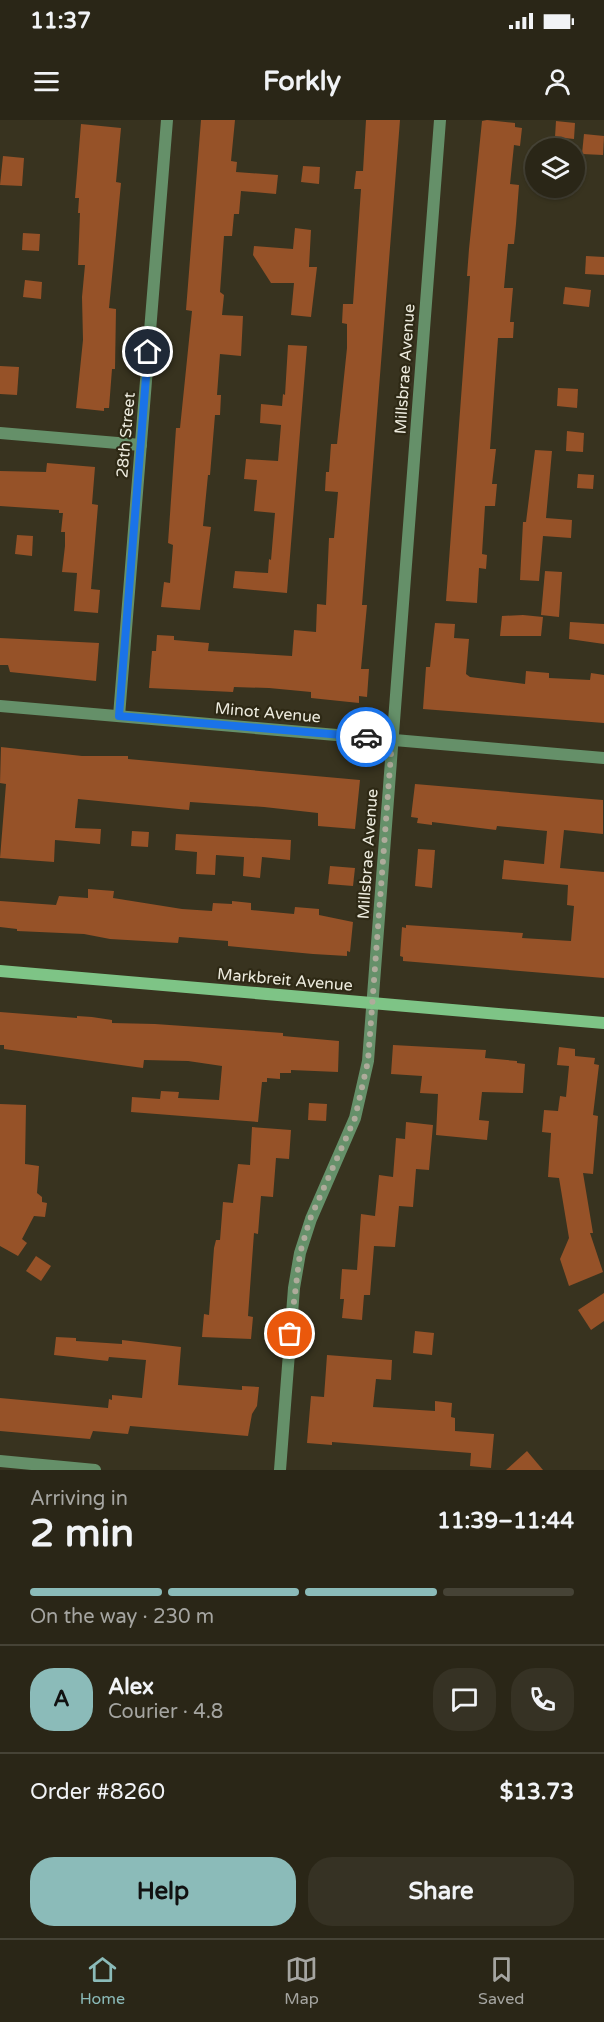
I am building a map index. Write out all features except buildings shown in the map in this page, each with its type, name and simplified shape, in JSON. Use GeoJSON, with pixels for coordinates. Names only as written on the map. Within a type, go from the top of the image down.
{"type":"FeatureCollection","features":[{"type":"Feature","properties":{"kind":"street","name":"28th Street"},"geometry":{"type":"LineString","coordinates":[[119,716],[167,120]]}},
{"type":"Feature","properties":{"kind":"street","name":"Millsbrae Avenue"},"geometry":{"type":"LineString","coordinates":[[280,1470],[294,1288],[300,1253],[310,1219],[355,1118],[363,1094],[368,1061],[440,120]]}},
{"type":"Feature","properties":{"kind":"street"},"geometry":{"type":"LineString","coordinates":[[0,433],[141,445]]}},
{"type":"Feature","properties":{"kind":"street","name":"Minot Avenue"},"geometry":{"type":"LineString","coordinates":[[0,706],[604,758]]}},
{"type":"Feature","properties":{"kind":"street","name":"Markbreit Avenue"},"geometry":{"type":"LineString","coordinates":[[0,971],[604,1023]]}},
{"type":"Feature","properties":{"kind":"street"},"geometry":{"type":"LineString","coordinates":[[0,1461],[95,1470]]}},
{"type":"Feature","properties":{"kind":"way so far"},"geometry":{"type":"LineString","coordinates":[[290,1334],[300,1253],[310,1219],[355,1118],[363,1094],[368,1061],[392,740],[366,737]]}},
{"type":"Feature","properties":{"kind":"route"},"geometry":{"type":"LineString","coordinates":[[148,352],[119,716],[366,737]]}}]}
